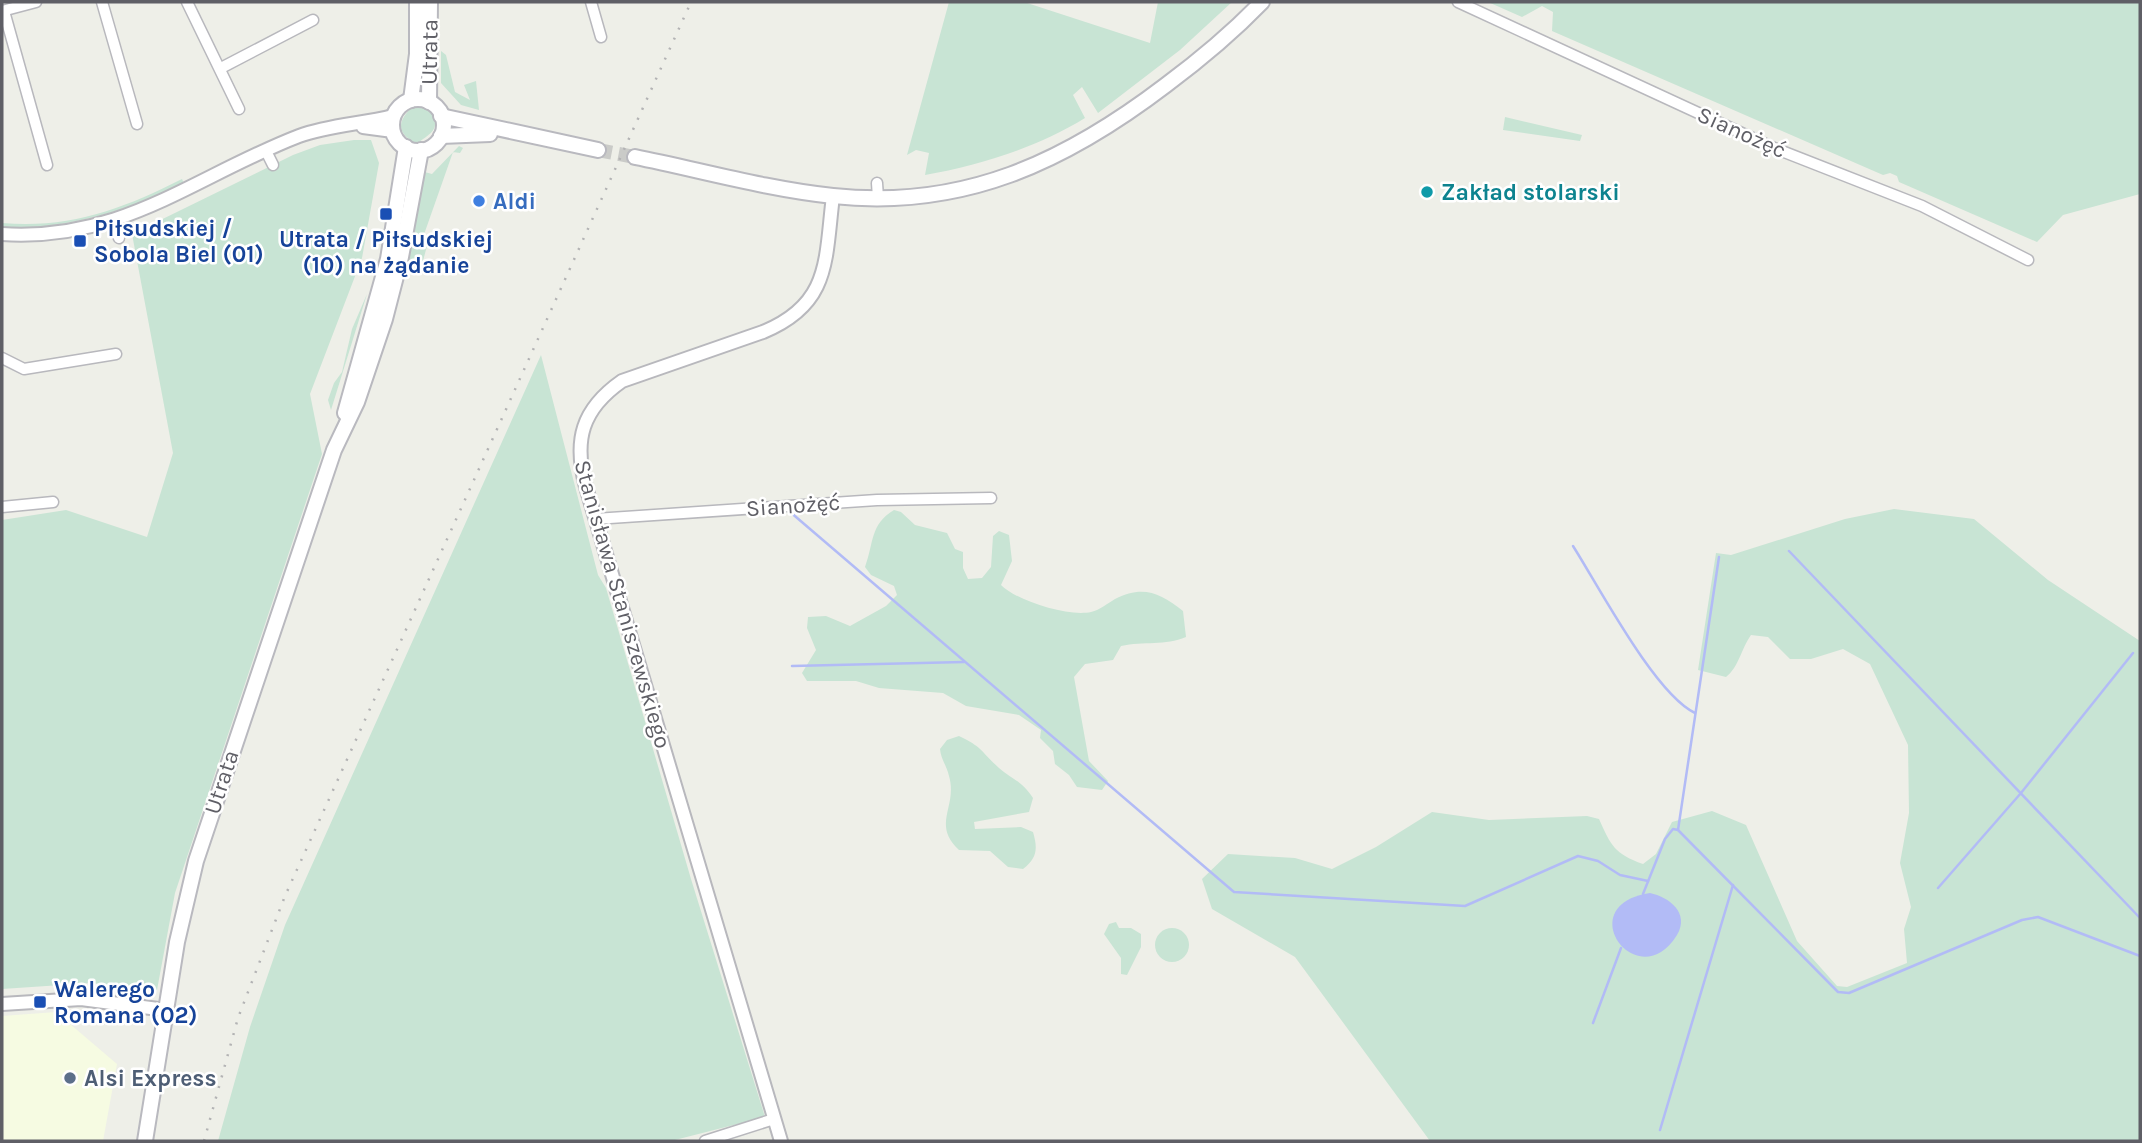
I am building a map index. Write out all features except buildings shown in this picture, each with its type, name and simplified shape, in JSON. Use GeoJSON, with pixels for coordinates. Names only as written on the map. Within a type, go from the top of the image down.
{"type":"FeatureCollection","features":[{"type":"Feature","properties":{"kind":"main road","name":"Utrata"},"geometry":{"type":"LineString","coordinates":[[411,100],[417,54],[417,2]]}},
{"type":"Feature","properties":{"kind":"main road","name":"Utrata"},"geometry":{"type":"LineString","coordinates":[[430,2],[429,102],[441,116],[441,136]]}},
{"type":"Feature","properties":{"kind":"main road"},"geometry":{"type":"LineString","coordinates":[[635,157],[833,196],[877,190],[922,195],[979,187],[1063,154],[1116,123],[1225,40],[1262,2]]}},
{"type":"Feature","properties":{"kind":"main road","name":"Utrata"},"geometry":{"type":"LineString","coordinates":[[393,124],[403,104],[411,100],[429,102]]}},
{"type":"Feature","properties":{"kind":"main road"},"geometry":{"type":"LineString","coordinates":[[441,116],[598,150]]}},
{"type":"Feature","properties":{"kind":"main road"},"geometry":{"type":"LineString","coordinates":[[393,124],[405,148],[421,150],[433,145],[441,136],[489,134],[544,139]]}},
{"type":"Feature","properties":{"kind":"main road","name":"Utrata"},"geometry":{"type":"LineString","coordinates":[[145,1141],[182,921],[203,839],[340,435],[352,382],[388,259],[405,148]]}},
{"type":"Feature","properties":{"kind":"main road","name":"Utrata"},"geometry":{"type":"LineString","coordinates":[[340,435],[357,402],[385,318],[401,257],[421,150]]}},
{"type":"Feature","properties":{"kind":"street"},"geometry":{"type":"LineString","coordinates":[[36,2],[3,11],[47,165]]}},
{"type":"Feature","properties":{"kind":"street"},"geometry":{"type":"LineString","coordinates":[[102,2],[137,124]]}},
{"type":"Feature","properties":{"kind":"street"},"geometry":{"type":"LineString","coordinates":[[187,2],[239,109]]}},
{"type":"Feature","properties":{"kind":"street"},"geometry":{"type":"LineString","coordinates":[[591,2],[600,37]]}},
{"type":"Feature","properties":{"kind":"street","name":"Sianożęć"},"geometry":{"type":"LineString","coordinates":[[1458,2],[1774,148],[1922,206],[2028,260]]}},
{"type":"Feature","properties":{"kind":"street"},"geometry":{"type":"LineString","coordinates":[[221,68],[313,20]]}},
{"type":"Feature","properties":{"kind":"street"},"geometry":{"type":"LineString","coordinates":[[2,234],[58,233],[113,221],[189,190],[266,151],[314,131],[352,125],[393,124]]}},
{"type":"Feature","properties":{"kind":"street"},"geometry":{"type":"LineString","coordinates":[[266,151],[273,165]]}},
{"type":"Feature","properties":{"kind":"street","name":"Stanisława Staniszewskiego"},"geometry":{"type":"LineString","coordinates":[[781,1141],[595,519],[580,453],[585,422],[598,401],[622,381],[763,332],[784,323],[801,310],[818,287],[833,196]]}},
{"type":"Feature","properties":{"kind":"street"},"geometry":{"type":"LineString","coordinates":[[113,221],[119,238]]}},
{"type":"Feature","properties":{"kind":"street"},"geometry":{"type":"LineString","coordinates":[[2,358],[24,369],[116,354]]}},
{"type":"Feature","properties":{"kind":"street","name":"Sianożęć"},"geometry":{"type":"LineString","coordinates":[[595,519],[877,499],[991,498]]}},
{"type":"Feature","properties":{"kind":"street"},"geometry":{"type":"LineString","coordinates":[[2,507],[53,502]]}},
{"type":"Feature","properties":{"kind":"street"},"geometry":{"type":"LineString","coordinates":[[2,1004],[81,999],[166,1010]]}},
{"type":"Feature","properties":{"kind":"street"},"geometry":{"type":"LineString","coordinates":[[705,1141],[775,1119]]}},
{"type":"Feature","properties":{"kind":"shaded area"},"geometry":{"type":"Polygon","coordinates":[[[949,2],[1024,2],[1150,43],[1158,2],[1232,2],[1180,50],[1098,113],[1082,87],[1073,95],[1085,118],[1066,129],[1007,154],[925,175],[929,153],[916,150],[907,155],[949,2]]]}},
{"type":"Feature","properties":{"kind":"shaded area"},"geometry":{"type":"Polygon","coordinates":[[[1488,2],[2140,2],[2140,194],[2063,215],[2037,242],[1899,182],[1897,176],[1890,173],[1883,175],[1552,31],[1553,12],[1542,6],[1522,17],[1488,2]]]}},
{"type":"Feature","properties":{"kind":"shaded area"},"geometry":{"type":"Polygon","coordinates":[[[441,51],[446,55],[455,92],[470,100],[464,85],[476,81],[479,110],[461,105],[441,83],[441,51]]]}},
{"type":"Feature","properties":{"kind":"shaded area"},"geometry":{"type":"Polygon","coordinates":[[[416,103],[433,114],[435,120],[432,132],[417,144],[401,129],[403,119],[416,103]]]}},
{"type":"Feature","properties":{"kind":"shaded area"},"geometry":{"type":"Polygon","coordinates":[[[1505,117],[1582,135],[1580,141],[1503,130],[1505,117]]]}},
{"type":"Feature","properties":{"kind":"shaded area"},"geometry":{"type":"Polygon","coordinates":[[[371,140],[379,163],[362,258],[310,394],[322,454],[175,893],[157,990],[91,983],[2,989],[2,520],[66,510],[147,537],[173,453],[132,234],[293,155],[320,145],[371,140]]]}},
{"type":"Feature","properties":{"kind":"shaded area"},"geometry":{"type":"Polygon","coordinates":[[[459,146],[463,148],[460,153],[453,152],[459,146]]]}},
{"type":"Feature","properties":{"kind":"shaded area"},"geometry":{"type":"Polygon","coordinates":[[[453,152],[421,243],[427,246],[420,272],[412,274],[405,262],[421,171],[432,174],[453,152]]]}},
{"type":"Feature","properties":{"kind":"shaded area"},"geometry":{"type":"Polygon","coordinates":[[[182,179],[185,186],[95,217],[50,226],[2,227],[2,223],[73,220],[117,208],[182,179]]]}},
{"type":"Feature","properties":{"kind":"shaded area"},"geometry":{"type":"Polygon","coordinates":[[[367,294],[331,410],[328,400],[334,383],[342,372],[352,329],[367,294]]]}},
{"type":"Feature","properties":{"kind":"shaded area"},"geometry":{"type":"Polygon","coordinates":[[[541,355],[598,575],[606,588],[691,879],[765,1117],[671,1141],[218,1141],[250,1027],[285,925],[541,355]]]}},
{"type":"Feature","properties":{"kind":"shaded area"},"geometry":{"type":"Polygon","coordinates":[[[1894,509],[1974,519],[2048,580],[2140,641],[2140,1141],[1430,1141],[1295,957],[1212,909],[1202,879],[1228,854],[1295,858],[1332,869],[1376,847],[1432,812],[1489,820],[1587,816],[1599,819],[1615,848],[1626,857],[1643,864],[1656,854],[1672,822],[1712,811],[1746,825],[1797,941],[1837,986],[1847,987],[1907,963],[1904,929],[1911,907],[1900,863],[1909,813],[1908,745],[1870,664],[1843,649],[1811,659],[1790,659],[1768,637],[1751,635],[1734,668],[1726,677],[1698,670],[1716,553],[1731,555],[1845,519],[1894,509]]]}},
{"type":"Feature","properties":{"kind":"shaded area"},"geometry":{"type":"Polygon","coordinates":[[[894,510],[901,512],[915,525],[947,533],[955,549],[963,552],[963,568],[968,579],[982,578],[991,567],[993,536],[999,531],[1009,535],[1012,561],[1001,585],[1030,602],[1057,610],[1081,613],[1094,611],[1125,595],[1143,592],[1159,596],[1183,611],[1186,637],[1170,642],[1121,646],[1113,660],[1085,664],[1074,677],[1089,761],[1108,781],[1102,790],[1077,787],[1069,775],[1055,764],[1053,751],[1040,738],[1041,730],[1019,715],[966,706],[943,693],[879,688],[856,681],[807,681],[802,673],[816,650],[807,628],[808,617],[826,616],[850,626],[886,606],[897,595],[894,586],[871,575],[865,567],[877,528],[886,515],[894,510]]]}},
{"type":"Feature","properties":{"kind":"shaded area"},"geometry":{"type":"Polygon","coordinates":[[[959,736],[978,747],[999,768],[1021,784],[1033,798],[1029,812],[974,822],[975,829],[1021,827],[1033,832],[1035,853],[1023,869],[1008,867],[990,851],[959,850],[951,841],[946,823],[951,787],[940,749],[947,740],[959,736]]]}},
{"type":"Feature","properties":{"kind":"shaded area"},"geometry":{"type":"Polygon","coordinates":[[[1116,922],[1119,928],[1131,928],[1141,934],[1141,947],[1127,975],[1121,974],[1121,958],[1104,934],[1109,924],[1116,922]]]}},
{"type":"Feature","properties":{"kind":"shaded area"},"geometry":{"type":"Polygon","coordinates":[[[1172,928],[1184,933],[1189,945],[1184,957],[1172,962],[1160,957],[1155,945],[1160,933],[1172,928]]]}},
{"type":"Feature","properties":{"kind":"shaded area"},"geometry":{"type":"Polygon","coordinates":[[[56,1012],[117,1064],[103,1141],[2,1141],[2,1016],[56,1012]]]}},
{"type":"Feature","properties":{"kind":"water"},"geometry":{"type":"Polygon","coordinates":[[[1650,893],[1664,898],[1676,907],[1681,920],[1677,935],[1661,952],[1645,957],[1630,953],[1618,942],[1613,928],[1615,913],[1626,901],[1650,893]]]}},
{"type":"Feature","properties":{"kind":"waterway"},"geometry":{"type":"LineString","coordinates":[[789,511],[1234,892],[1465,906],[1578,856],[1598,861],[1620,875],[1648,881]]}},
{"type":"Feature","properties":{"kind":"waterway"},"geometry":{"type":"LineString","coordinates":[[1573,546],[1646,663],[1679,702],[1695,713]]}},
{"type":"Feature","properties":{"kind":"waterway"},"geometry":{"type":"LineString","coordinates":[[1789,551],[2140,918]]}},
{"type":"Feature","properties":{"kind":"waterway"},"geometry":{"type":"LineString","coordinates":[[1678,830],[1719,557]]}},
{"type":"Feature","properties":{"kind":"waterway"},"geometry":{"type":"LineString","coordinates":[[1938,888],[2021,793],[2133,653]]}},
{"type":"Feature","properties":{"kind":"waterway"},"geometry":{"type":"LineString","coordinates":[[792,666],[964,662]]}},
{"type":"Feature","properties":{"kind":"waterway"},"geometry":{"type":"LineString","coordinates":[[1643,894],[1665,839],[1673,829],[1678,830],[1838,992],[1849,993],[2022,920],[2038,917],[2140,956]]}},
{"type":"Feature","properties":{"kind":"waterway"},"geometry":{"type":"LineString","coordinates":[[1660,1130],[1733,885]]}},
{"type":"Feature","properties":{"kind":"waterway"},"geometry":{"type":"LineString","coordinates":[[1593,1023],[1621,948]]}},
{"type":"Feature","properties":{"kind":"tunnel"},"geometry":{"type":"LineString","coordinates":[[598,150],[635,157]]}},
{"type":"Feature","properties":{"kind":"railway"},"geometry":{"type":"LineString","coordinates":[[204,1141],[238,1018],[285,896],[691,2]]}},
{"type":"Feature","properties":{"kind":"place","name":"Zakład stolarski"},"geometry":{"type":"Point","coordinates":[1427,192]}},
{"type":"Feature","properties":{"kind":"place","name":"Aldi"},"geometry":{"type":"Point","coordinates":[479,201]}},
{"type":"Feature","properties":{"kind":"place","name":"Utrata / Piłsudskiej (10) na żądanie"},"geometry":{"type":"Point","coordinates":[386,214]}},
{"type":"Feature","properties":{"kind":"place","name":"Piłsudskiej / Sobola Biel (01)"},"geometry":{"type":"Point","coordinates":[80,241]}},
{"type":"Feature","properties":{"kind":"place","name":"Walerego Romana (02)"},"geometry":{"type":"Point","coordinates":[40,1002]}},
{"type":"Feature","properties":{"kind":"place","name":"Alsi Express"},"geometry":{"type":"Point","coordinates":[70,1078]}}]}
